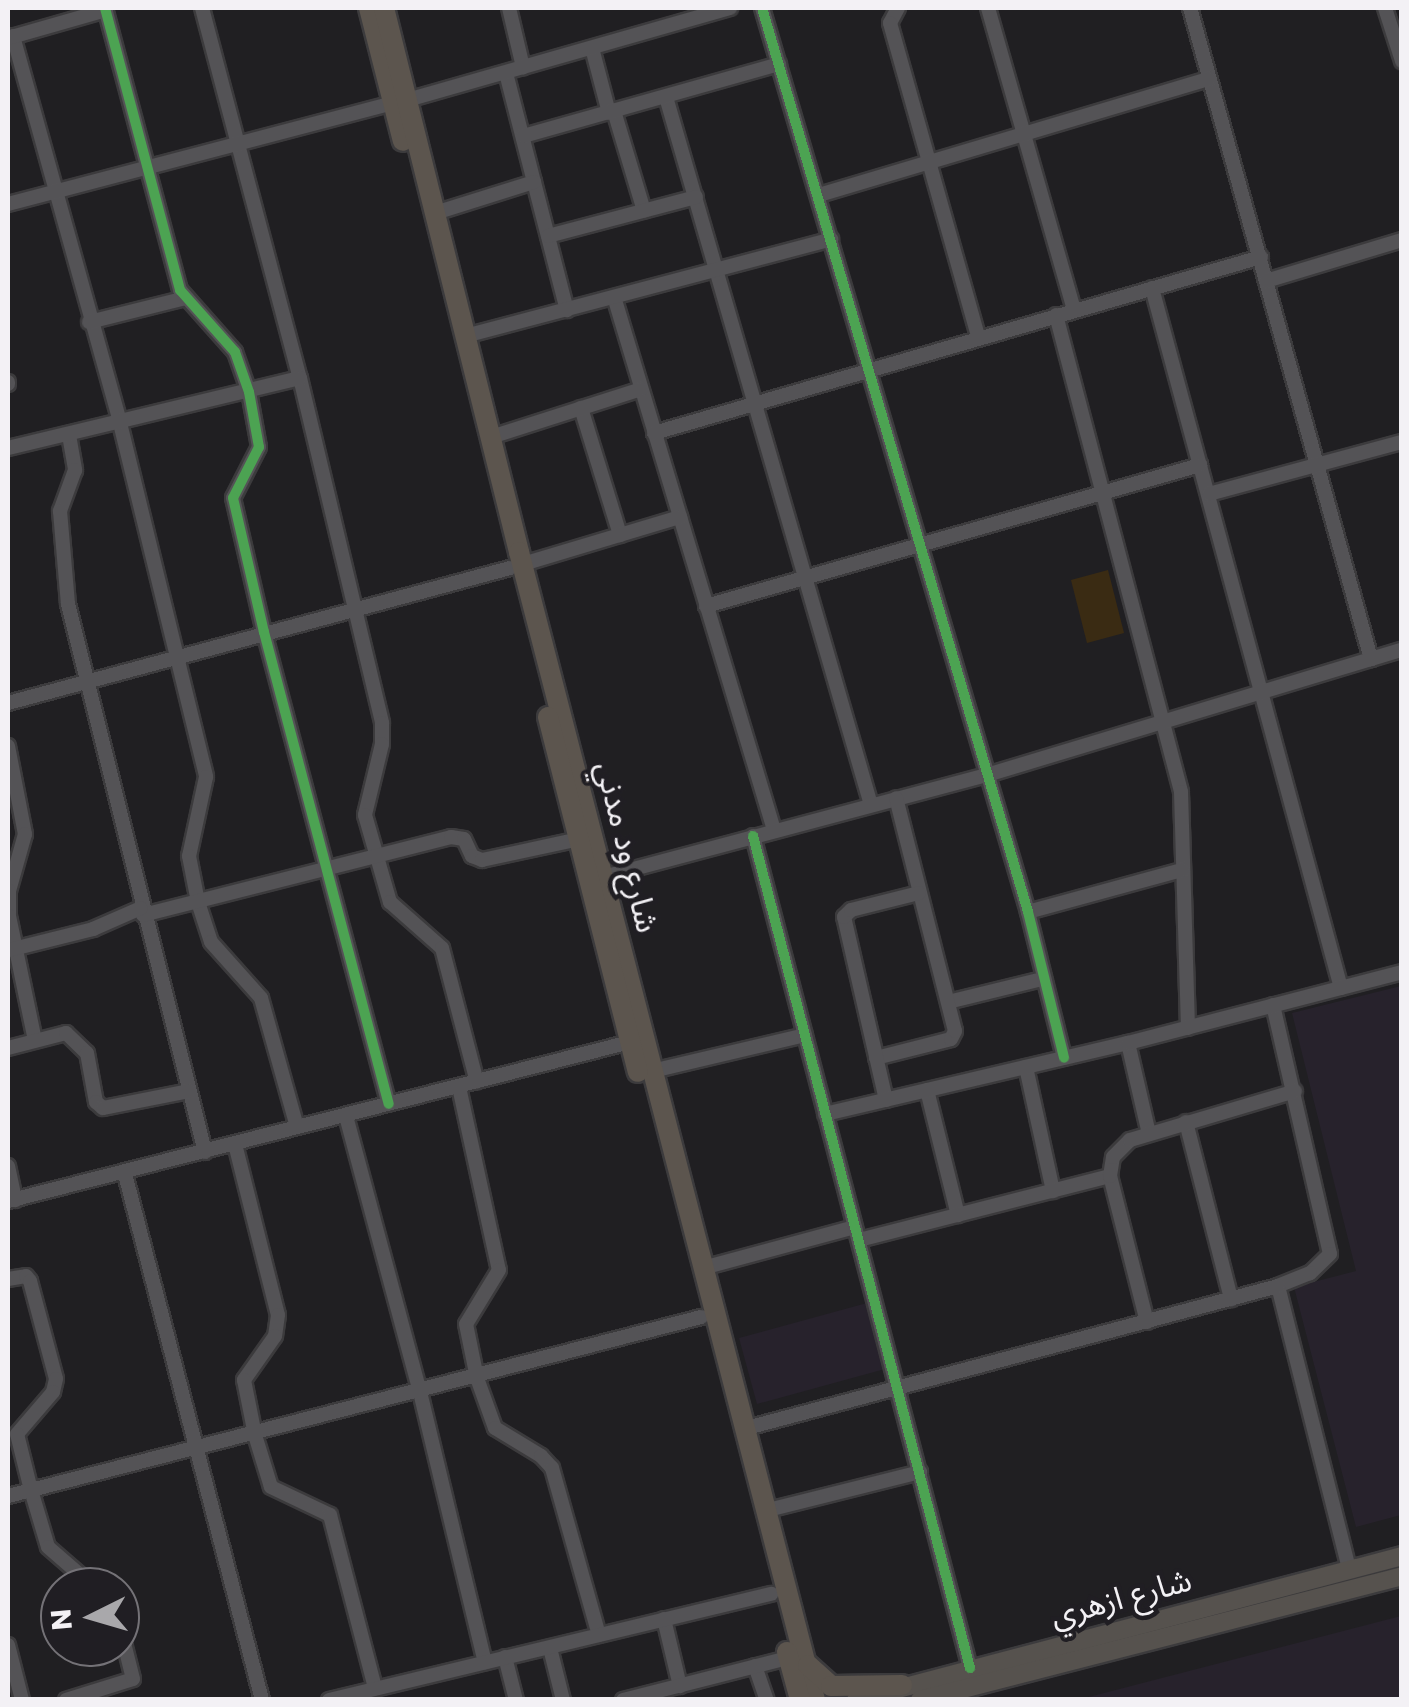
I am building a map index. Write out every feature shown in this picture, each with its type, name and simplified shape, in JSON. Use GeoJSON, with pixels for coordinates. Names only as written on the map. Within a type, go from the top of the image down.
{"type":"FeatureCollection","features":[{"type":"Feature","properties":{"kind":"highway","name":"شارع ود مدني"},"geometry":{"type":"LineString","coordinates":[[369,8],[435,213],[491,437],[516,566],[580,839],[597,879],[630,1042],[772,1594],[815,1700]]}},
{"type":"Feature","properties":{"kind":"highway","name":"شارع ود مدني"},"geometry":{"type":"LineString","coordinates":[[384,8],[400,102],[516,566],[597,879],[652,1071],[764,1511],[795,1657],[800,1700]]}},
{"type":"Feature","properties":{"kind":"highway"},"geometry":{"type":"LineString","coordinates":[[795,1657],[831,1686],[902,1685]]}},
{"type":"Feature","properties":{"kind":"main road","name":"شارع ازهري"},"geometry":{"type":"LineString","coordinates":[[856,1700],[970,1668],[1041,1659],[1402,1556]]}},
{"type":"Feature","properties":{"kind":"main road"},"geometry":{"type":"LineString","coordinates":[[920,1700],[1041,1659],[1402,1576]]}},
{"type":"Feature","properties":{"kind":"street"},"geometry":{"type":"LineString","coordinates":[[202,8],[300,378],[382,734],[365,807],[376,854],[395,909],[442,948],[478,1082]]}},
{"type":"Feature","properties":{"kind":"street"},"geometry":{"type":"LineString","coordinates":[[509,8],[522,67]]}},
{"type":"Feature","properties":{"kind":"street"},"geometry":{"type":"LineString","coordinates":[[8,204],[400,102],[592,48],[697,12],[730,8]]}},
{"type":"Feature","properties":{"kind":"street"},"geometry":{"type":"LineString","coordinates":[[762,8],[1028,912],[1064,1058]]}},
{"type":"Feature","properties":{"kind":"street"},"geometry":{"type":"LineString","coordinates":[[898,8],[890,24],[978,337]]}},
{"type":"Feature","properties":{"kind":"street"},"geometry":{"type":"LineString","coordinates":[[988,8],[1074,310]]}},
{"type":"Feature","properties":{"kind":"street"},"geometry":{"type":"LineString","coordinates":[[1190,8],[1371,660]]}},
{"type":"Feature","properties":{"kind":"street"},"geometry":{"type":"LineString","coordinates":[[1385,8],[1396,22],[1402,62]]}},
{"type":"Feature","properties":{"kind":"street"},"geometry":{"type":"LineString","coordinates":[[297,1127],[260,998],[210,942],[198,902],[189,856],[206,777],[120,423],[10,37],[106,9],[176,279],[186,298],[236,352],[249,392],[260,447],[233,498],[264,632],[390,1104]]}},
{"type":"Feature","properties":{"kind":"street"},"geometry":{"type":"LineString","coordinates":[[592,48],[644,210]]}},
{"type":"Feature","properties":{"kind":"street"},"geometry":{"type":"LineString","coordinates":[[523,136],[779,64]]}},
{"type":"Feature","properties":{"kind":"street"},"geometry":{"type":"LineString","coordinates":[[506,72],[567,310]]}},
{"type":"Feature","properties":{"kind":"street"},"geometry":{"type":"LineString","coordinates":[[819,195],[1210,79]]}},
{"type":"Feature","properties":{"kind":"street"},"geometry":{"type":"LineString","coordinates":[[666,96],[871,805]]}},
{"type":"Feature","properties":{"kind":"street"},"geometry":{"type":"LineString","coordinates":[[435,213],[534,182]]}},
{"type":"Feature","properties":{"kind":"street"},"geometry":{"type":"LineString","coordinates":[[548,236],[696,196]]}},
{"type":"Feature","properties":{"kind":"street"},"geometry":{"type":"LineString","coordinates":[[466,336],[615,300],[831,239]]}},
{"type":"Feature","properties":{"kind":"street"},"geometry":{"type":"LineString","coordinates":[[1266,281],[1402,240]]}},
{"type":"Feature","properties":{"kind":"street"},"geometry":{"type":"LineString","coordinates":[[654,433],[1260,257]]}},
{"type":"Feature","properties":{"kind":"street"},"geometry":{"type":"LineString","coordinates":[[1152,288],[1341,988]]}},
{"type":"Feature","properties":{"kind":"street"},"geometry":{"type":"LineString","coordinates":[[89,322],[186,298]]}},
{"type":"Feature","properties":{"kind":"street"},"geometry":{"type":"LineString","coordinates":[[615,300],[774,830]]}},
{"type":"Feature","properties":{"kind":"street"},"geometry":{"type":"LineString","coordinates":[[1056,316],[1165,722],[1180,792],[1188,1028]]}},
{"type":"Feature","properties":{"kind":"street"},"geometry":{"type":"LineString","coordinates":[[8,448],[300,378]]}},
{"type":"Feature","properties":{"kind":"street"},"geometry":{"type":"LineString","coordinates":[[491,437],[641,389]]}},
{"type":"Feature","properties":{"kind":"street"},"geometry":{"type":"LineString","coordinates":[[581,408],[620,535]]}},
{"type":"Feature","properties":{"kind":"street"},"geometry":{"type":"LineString","coordinates":[[69,435],[73,484],[60,511],[68,604],[142,911],[206,1152]]}},
{"type":"Feature","properties":{"kind":"street"},"geometry":{"type":"LineString","coordinates":[[1209,494],[1402,442]]}},
{"type":"Feature","properties":{"kind":"street"},"geometry":{"type":"LineString","coordinates":[[706,606],[1200,464]]}},
{"type":"Feature","properties":{"kind":"street"},"geometry":{"type":"LineString","coordinates":[[8,703],[516,566],[680,517]]}},
{"type":"Feature","properties":{"kind":"street"},"geometry":{"type":"LineString","coordinates":[[597,879],[987,775],[1402,650]]}},
{"type":"Feature","properties":{"kind":"street"},"geometry":{"type":"LineString","coordinates":[[8,746],[25,834],[9,891],[12,950],[35,1040]]}},
{"type":"Feature","properties":{"kind":"street"},"geometry":{"type":"LineString","coordinates":[[876,1058],[954,1036],[896,798]]}},
{"type":"Feature","properties":{"kind":"street"},"geometry":{"type":"LineString","coordinates":[[753,836],[970,1668]]}},
{"type":"Feature","properties":{"kind":"street"},"geometry":{"type":"LineString","coordinates":[[12,950],[93,929],[142,911],[198,902],[451,837],[464,838],[472,856],[482,860],[580,839]]}},
{"type":"Feature","properties":{"kind":"street"},"geometry":{"type":"LineString","coordinates":[[1028,912],[1182,870]]}},
{"type":"Feature","properties":{"kind":"street"},"geometry":{"type":"LineString","coordinates":[[886,1100],[844,917],[851,910],[919,893]]}},
{"type":"Feature","properties":{"kind":"street"},"geometry":{"type":"LineString","coordinates":[[826,1114],[1128,1044],[1402,972]]}},
{"type":"Feature","properties":{"kind":"street"},"geometry":{"type":"LineString","coordinates":[[948,1002],[1042,979]]}},
{"type":"Feature","properties":{"kind":"street"},"geometry":{"type":"LineString","coordinates":[[743,1428],[1147,1322],[1278,1286],[1310,1273],[1330,1254],[1273,1005]]}},
{"type":"Feature","properties":{"kind":"street"},"geometry":{"type":"LineString","coordinates":[[8,1048],[66,1034],[87,1053],[96,1102],[102,1108],[190,1091]]}},
{"type":"Feature","properties":{"kind":"street"},"geometry":{"type":"LineString","coordinates":[[652,1071],[805,1035]]}},
{"type":"Feature","properties":{"kind":"street"},"geometry":{"type":"LineString","coordinates":[[8,1166],[11,1200],[125,1174],[630,1042]]}},
{"type":"Feature","properties":{"kind":"street"},"geometry":{"type":"LineString","coordinates":[[1128,1044],[1149,1134]]}},
{"type":"Feature","properties":{"kind":"street"},"geometry":{"type":"LineString","coordinates":[[1026,1068],[1053,1191]]}},
{"type":"Feature","properties":{"kind":"street"},"geometry":{"type":"LineString","coordinates":[[459,1088],[499,1270],[466,1324],[477,1378],[495,1428],[552,1468],[598,1635]]}},
{"type":"Feature","properties":{"kind":"street"},"geometry":{"type":"LineString","coordinates":[[928,1090],[958,1215]]}},
{"type":"Feature","properties":{"kind":"street"},"geometry":{"type":"LineString","coordinates":[[1147,1322],[1110,1176],[1119,1150],[1130,1140],[1294,1091]]}},
{"type":"Feature","properties":{"kind":"street"},"geometry":{"type":"LineString","coordinates":[[346,1116],[420,1392],[486,1662]]}},
{"type":"Feature","properties":{"kind":"street"},"geometry":{"type":"LineString","coordinates":[[1186,1122],[1231,1299]]}},
{"type":"Feature","properties":{"kind":"street"},"geometry":{"type":"LineString","coordinates":[[235,1144],[278,1316],[275,1336],[244,1380],[255,1435],[271,1488],[330,1515],[375,1688]]}},
{"type":"Feature","properties":{"kind":"street"},"geometry":{"type":"LineString","coordinates":[[125,1174],[262,1700]]}},
{"type":"Feature","properties":{"kind":"street"},"geometry":{"type":"LineString","coordinates":[[703,1268],[958,1215],[1110,1176]]}},
{"type":"Feature","properties":{"kind":"street"},"geometry":{"type":"LineString","coordinates":[[8,1279],[26,1276],[30,1281],[56,1379],[54,1392],[17,1434],[48,1547],[71,1567]]}},
{"type":"Feature","properties":{"kind":"street"},"geometry":{"type":"LineString","coordinates":[[1278,1286],[1349,1569]]}},
{"type":"Feature","properties":{"kind":"street"},"geometry":{"type":"LineString","coordinates":[[8,1496],[477,1378],[701,1317]]}},
{"type":"Feature","properties":{"kind":"street"},"geometry":{"type":"LineString","coordinates":[[764,1511],[920,1472]]}},
{"type":"Feature","properties":{"kind":"street"},"geometry":{"type":"LineString","coordinates":[[328,1700],[359,1696],[375,1688],[772,1594]]}},
{"type":"Feature","properties":{"kind":"street"},"geometry":{"type":"LineString","coordinates":[[664,1619],[670,1692]]}},
{"type":"Feature","properties":{"kind":"street"},"geometry":{"type":"LineString","coordinates":[[8,1645],[22,1700]]}},
{"type":"Feature","properties":{"kind":"street"},"geometry":{"type":"LineString","coordinates":[[550,1648],[563,1700]]}},
{"type":"Feature","properties":{"kind":"street"},"geometry":{"type":"LineString","coordinates":[[505,1657],[516,1700]]}},
{"type":"Feature","properties":{"kind":"street"},"geometry":{"type":"LineString","coordinates":[[623,1700],[670,1692],[795,1657]]}},
{"type":"Feature","properties":{"kind":"street"},"geometry":{"type":"LineString","coordinates":[[756,1666],[767,1700]]}},
{"type":"Feature","properties":{"kind":"street"},"geometry":{"type":"LineString","coordinates":[[66,1700],[132,1679],[129,1667]]}},
{"type":"Feature","properties":{"kind":"shaded area"},"geometry":{"type":"Polygon","coordinates":[[[1108,570],[1124,633],[1087,643],[1071,580],[1108,570]]]}},
{"type":"Feature","properties":{"kind":"shaded area"},"geometry":{"type":"Polygon","coordinates":[[[1401,986],[1401,1515],[1356,1527],[1294,1287],[1356,1271],[1292,1013],[1401,986]]]}},
{"type":"Feature","properties":{"kind":"shaded area"},"geometry":{"type":"Polygon","coordinates":[[[867,1303],[885,1369],[757,1404],[739,1338],[867,1303]]]}},
{"type":"Feature","properties":{"kind":"shaded area"},"geometry":{"type":"Polygon","coordinates":[[[1401,1616],[1401,1699],[1081,1699],[1401,1616]]]}},
{"type":"Feature","properties":{"kind":"cycle path"},"geometry":{"type":"LineString","coordinates":[[105,8],[180,290],[235,352],[249,392],[259,447],[233,498],[264,632],[389,1104]]}},
{"type":"Feature","properties":{"kind":"cycle path"},"geometry":{"type":"LineString","coordinates":[[762,8],[1028,912],[1064,1058]]}},
{"type":"Feature","properties":{"kind":"cycle path"},"geometry":{"type":"LineString","coordinates":[[753,836],[970,1668]]}}]}
